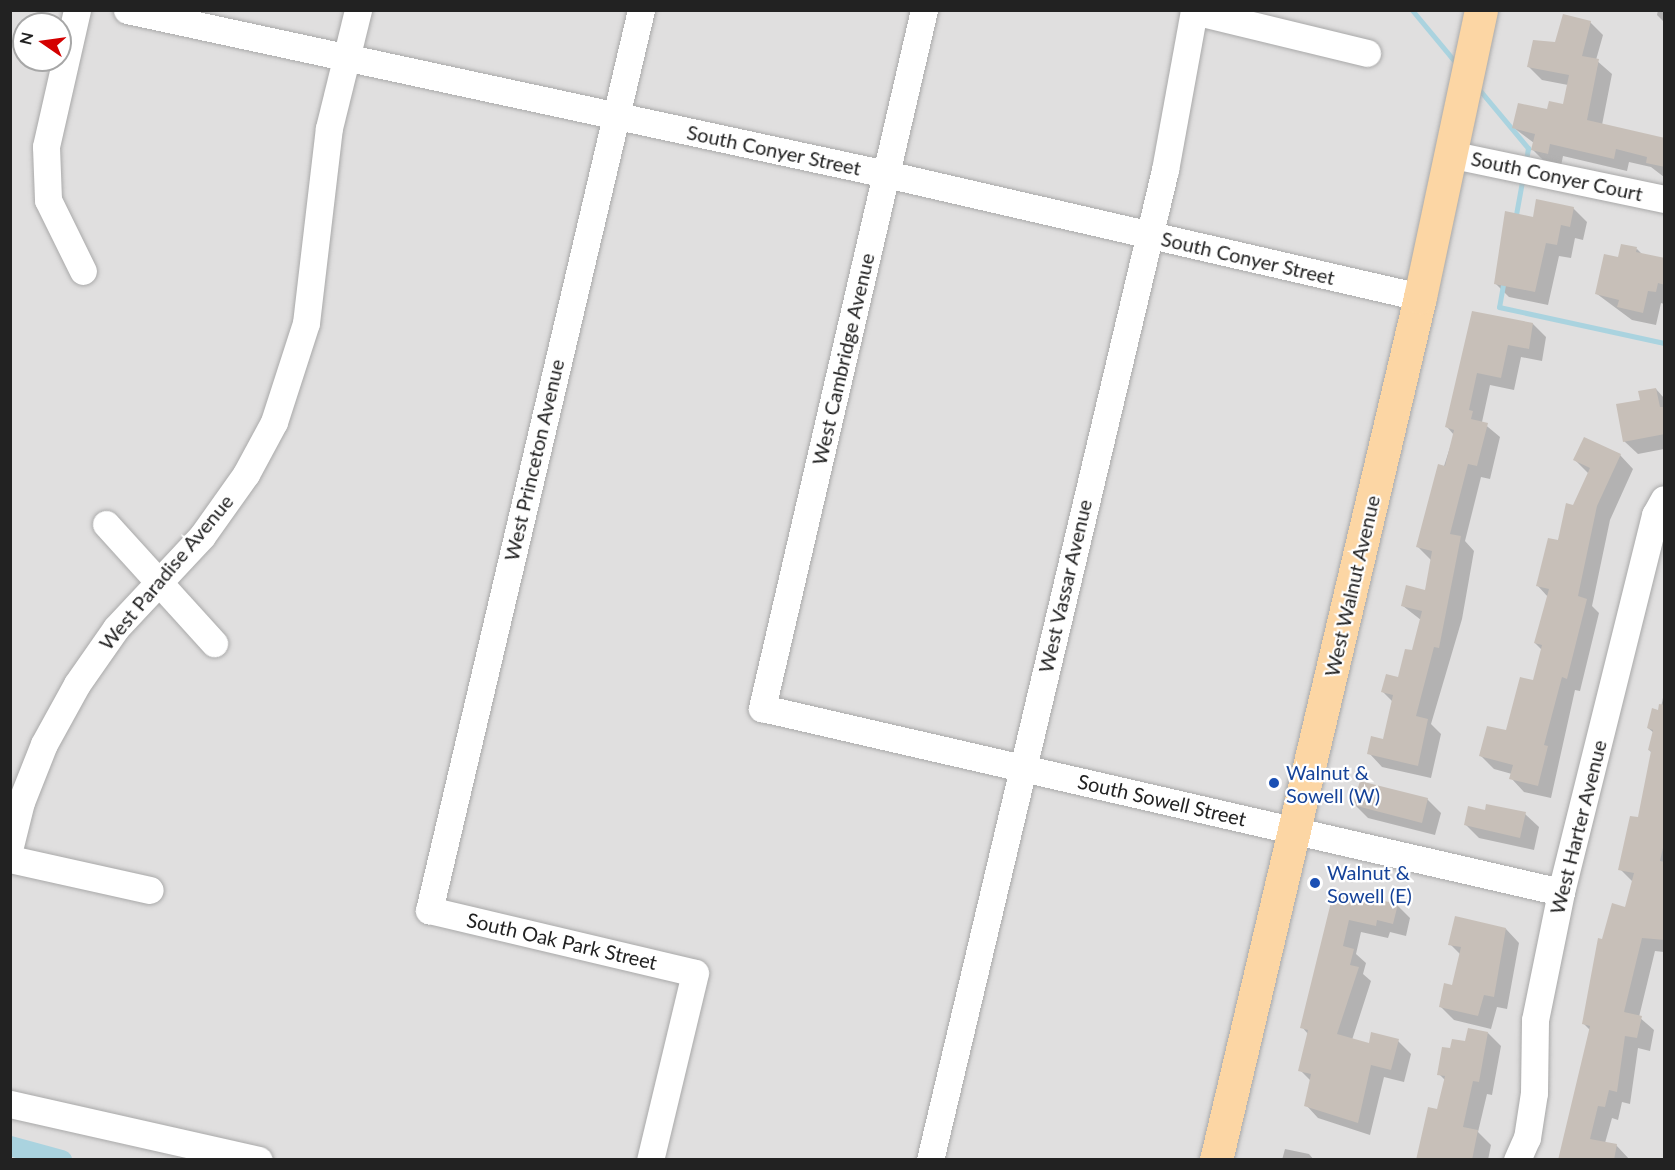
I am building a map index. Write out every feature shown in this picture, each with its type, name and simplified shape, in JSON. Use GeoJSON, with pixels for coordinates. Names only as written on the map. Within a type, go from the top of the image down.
{"type":"FeatureCollection","features":[{"type":"Feature","properties":{"kind":"main road","name":"West Walnut Avenue"},"geometry":{"type":"LineString","coordinates":[[1216,1160],[1420,297],[1481,10]]}},
{"type":"Feature","properties":{"kind":"street"},"geometry":{"type":"LineString","coordinates":[[77,10],[46,147],[48,200],[83,271]]}},
{"type":"Feature","properties":{"kind":"street","name":"South Conyer Street"},"geometry":{"type":"LineString","coordinates":[[127,10],[886,174],[1420,297]]}},
{"type":"Feature","properties":{"kind":"street","name":"West Paradise Avenue"},"geometry":{"type":"LineString","coordinates":[[10,846],[21,802],[44,744],[76,684],[116,628],[202,536],[246,474],[274,422],[291,375],[306,322],[329,128],[358,10]]}},
{"type":"Feature","properties":{"kind":"street","name":"West Princeton Avenue"},"geometry":{"type":"LineString","coordinates":[[429,910],[641,10]]}},
{"type":"Feature","properties":{"kind":"street","name":"West Cambridge Avenue"},"geometry":{"type":"LineString","coordinates":[[762,708],[924,10]]}},
{"type":"Feature","properties":{"kind":"street"},"geometry":{"type":"LineString","coordinates":[[1194,11],[1367,53]]}},
{"type":"Feature","properties":{"kind":"street","name":"West Vassar Avenue"},"geometry":{"type":"LineString","coordinates":[[930,1160],[1149,235],[1194,11]]}},
{"type":"Feature","properties":{"kind":"street","name":"South Conyer Court"},"geometry":{"type":"LineString","coordinates":[[1449,154],[1665,199]]}},
{"type":"Feature","properties":{"kind":"street","name":"West Harter Avenue"},"geometry":{"type":"LineString","coordinates":[[1518,1160],[1527,1138],[1534,1093],[1535,1020],[1561,892],[1655,515],[1665,499]]}},
{"type":"Feature","properties":{"kind":"street"},"geometry":{"type":"LineString","coordinates":[[106,524],[214,643]]}},
{"type":"Feature","properties":{"kind":"street","name":"South Sowell Street"},"geometry":{"type":"LineString","coordinates":[[762,708],[1561,892]]}},
{"type":"Feature","properties":{"kind":"street"},"geometry":{"type":"LineString","coordinates":[[10,859],[150,890]]}},
{"type":"Feature","properties":{"kind":"street","name":"South Oak Park Street"},"geometry":{"type":"LineString","coordinates":[[429,910],[695,973],[650,1160]]}},
{"type":"Feature","properties":{"kind":"street"},"geometry":{"type":"LineString","coordinates":[[10,1104],[215,1154],[260,1160]]}},
{"type":"Feature","properties":{"kind":"shaded area"},"geometry":{"type":"Polygon","coordinates":[[[11,11],[1664,11],[1664,1159],[11,1159],[11,11]]]}},
{"type":"Feature","properties":{"kind":"building"},"geometry":{"type":"Polygon","coordinates":[[[1563,14],[1591,21],[1582,56],[1599,59],[1587,120],[1665,138],[1665,167],[1646,163],[1647,157],[1616,149],[1614,159],[1550,144],[1548,154],[1531,150],[1535,134],[1512,128],[1518,103],[1547,109],[1549,101],[1563,104],[1569,75],[1527,67],[1533,40],[1555,42],[1563,14]]]}},
{"type":"Feature","properties":{"kind":"building"},"geometry":{"type":"Polygon","coordinates":[[[1536,199],[1574,207],[1570,227],[1561,225],[1557,245],[1546,243],[1535,292],[1494,284],[1505,211],[1533,217],[1536,199]]]}},
{"type":"Feature","properties":{"kind":"building"},"geometry":{"type":"Polygon","coordinates":[[[1621,244],[1637,247],[1636,252],[1665,258],[1665,285],[1658,283],[1656,292],[1648,291],[1643,313],[1617,307],[1619,300],[1595,294],[1604,254],[1618,257],[1621,244]]]}},
{"type":"Feature","properties":{"kind":"building"},"geometry":{"type":"Polygon","coordinates":[[[1472,311],[1533,323],[1529,349],[1508,345],[1501,378],[1477,373],[1469,410],[1473,411],[1471,419],[1488,423],[1477,466],[1468,464],[1450,534],[1461,536],[1439,648],[1434,647],[1416,716],[1428,719],[1418,766],[1367,754],[1371,736],[1383,739],[1393,695],[1381,692],[1386,674],[1398,677],[1405,649],[1412,650],[1422,611],[1401,606],[1406,585],[1425,590],[1432,551],[1416,547],[1438,464],[1445,466],[1454,430],[1445,427],[1472,311]]]}},
{"type":"Feature","properties":{"kind":"building"},"geometry":{"type":"Polygon","coordinates":[[[1656,388],[1660,407],[1665,407],[1665,434],[1623,442],[1616,404],[1640,400],[1638,391],[1656,388]]]}},
{"type":"Feature","properties":{"kind":"building"},"geometry":{"type":"Polygon","coordinates":[[[1584,437],[1621,454],[1597,506],[1578,596],[1587,599],[1567,679],[1562,677],[1544,745],[1548,746],[1538,786],[1509,779],[1513,765],[1479,756],[1487,726],[1506,730],[1520,677],[1533,680],[1542,645],[1534,643],[1549,589],[1536,586],[1548,538],[1558,540],[1566,503],[1573,505],[1590,468],[1573,460],[1584,437]]]}},
{"type":"Feature","properties":{"kind":"building"},"geometry":{"type":"Polygon","coordinates":[[[1659,704],[1665,705],[1665,839],[1660,861],[1665,862],[1665,940],[1642,938],[1624,1012],[1642,1016],[1637,1038],[1625,1036],[1617,1092],[1609,1090],[1605,1107],[1598,1106],[1590,1139],[1617,1144],[1614,1160],[1558,1160],[1590,1026],[1582,1024],[1598,938],[1602,939],[1612,903],[1625,907],[1634,873],[1618,870],[1630,816],[1638,817],[1651,751],[1648,750],[1653,730],[1647,728],[1652,708],[1658,710],[1659,704]]]}},
{"type":"Feature","properties":{"kind":"building"},"geometry":{"type":"Polygon","coordinates":[[[1360,781],[1428,798],[1422,823],[1353,805],[1360,781]]]}},
{"type":"Feature","properties":{"kind":"building"},"geometry":{"type":"Polygon","coordinates":[[[1486,804],[1526,812],[1520,838],[1464,825],[1468,806],[1485,810],[1486,804]]]}},
{"type":"Feature","properties":{"kind":"building"},"geometry":{"type":"Polygon","coordinates":[[[1334,890],[1398,904],[1393,924],[1377,920],[1376,926],[1349,920],[1343,946],[1354,949],[1350,965],[1359,967],[1337,1034],[1369,1043],[1371,1032],[1399,1039],[1391,1070],[1371,1065],[1358,1123],[1304,1106],[1311,1074],[1298,1071],[1308,1030],[1300,1028],[1334,890]]]}},
{"type":"Feature","properties":{"kind":"building"},"geometry":{"type":"Polygon","coordinates":[[[1455,916],[1506,928],[1494,997],[1484,995],[1478,1016],[1439,1007],[1444,983],[1452,985],[1461,947],[1448,945],[1455,916]]]}},
{"type":"Feature","properties":{"kind":"building"},"geometry":{"type":"Polygon","coordinates":[[[1468,1028],[1488,1032],[1479,1082],[1473,1081],[1463,1127],[1478,1130],[1472,1160],[1416,1160],[1428,1107],[1437,1109],[1445,1076],[1437,1075],[1442,1047],[1450,1048],[1452,1039],[1465,1041],[1468,1028]]]}},
{"type":"Feature","properties":{"kind":"waterway"},"geometry":{"type":"LineString","coordinates":[[1412,10],[1457,64]]}},
{"type":"Feature","properties":{"kind":"waterway"},"geometry":{"type":"LineString","coordinates":[[1477,87],[1528,148],[1526,161]]}},
{"type":"Feature","properties":{"kind":"waterway"},"geometry":{"type":"LineString","coordinates":[[1515,220],[1523,176]]}},
{"type":"Feature","properties":{"kind":"waterway"},"geometry":{"type":"LineString","coordinates":[[1504,279],[1499,307],[1664,343]]}},
{"type":"Feature","properties":{"kind":"waterway"},"geometry":{"type":"LineString","coordinates":[[10,1146],[62,1160]]}},
{"type":"Feature","properties":{"kind":"place","name":"Walnut & Sowell (W)"},"geometry":{"type":"Point","coordinates":[1274,783]}},
{"type":"Feature","properties":{"kind":"place","name":"Walnut & Sowell (E)"},"geometry":{"type":"Point","coordinates":[1315,883]}}]}
